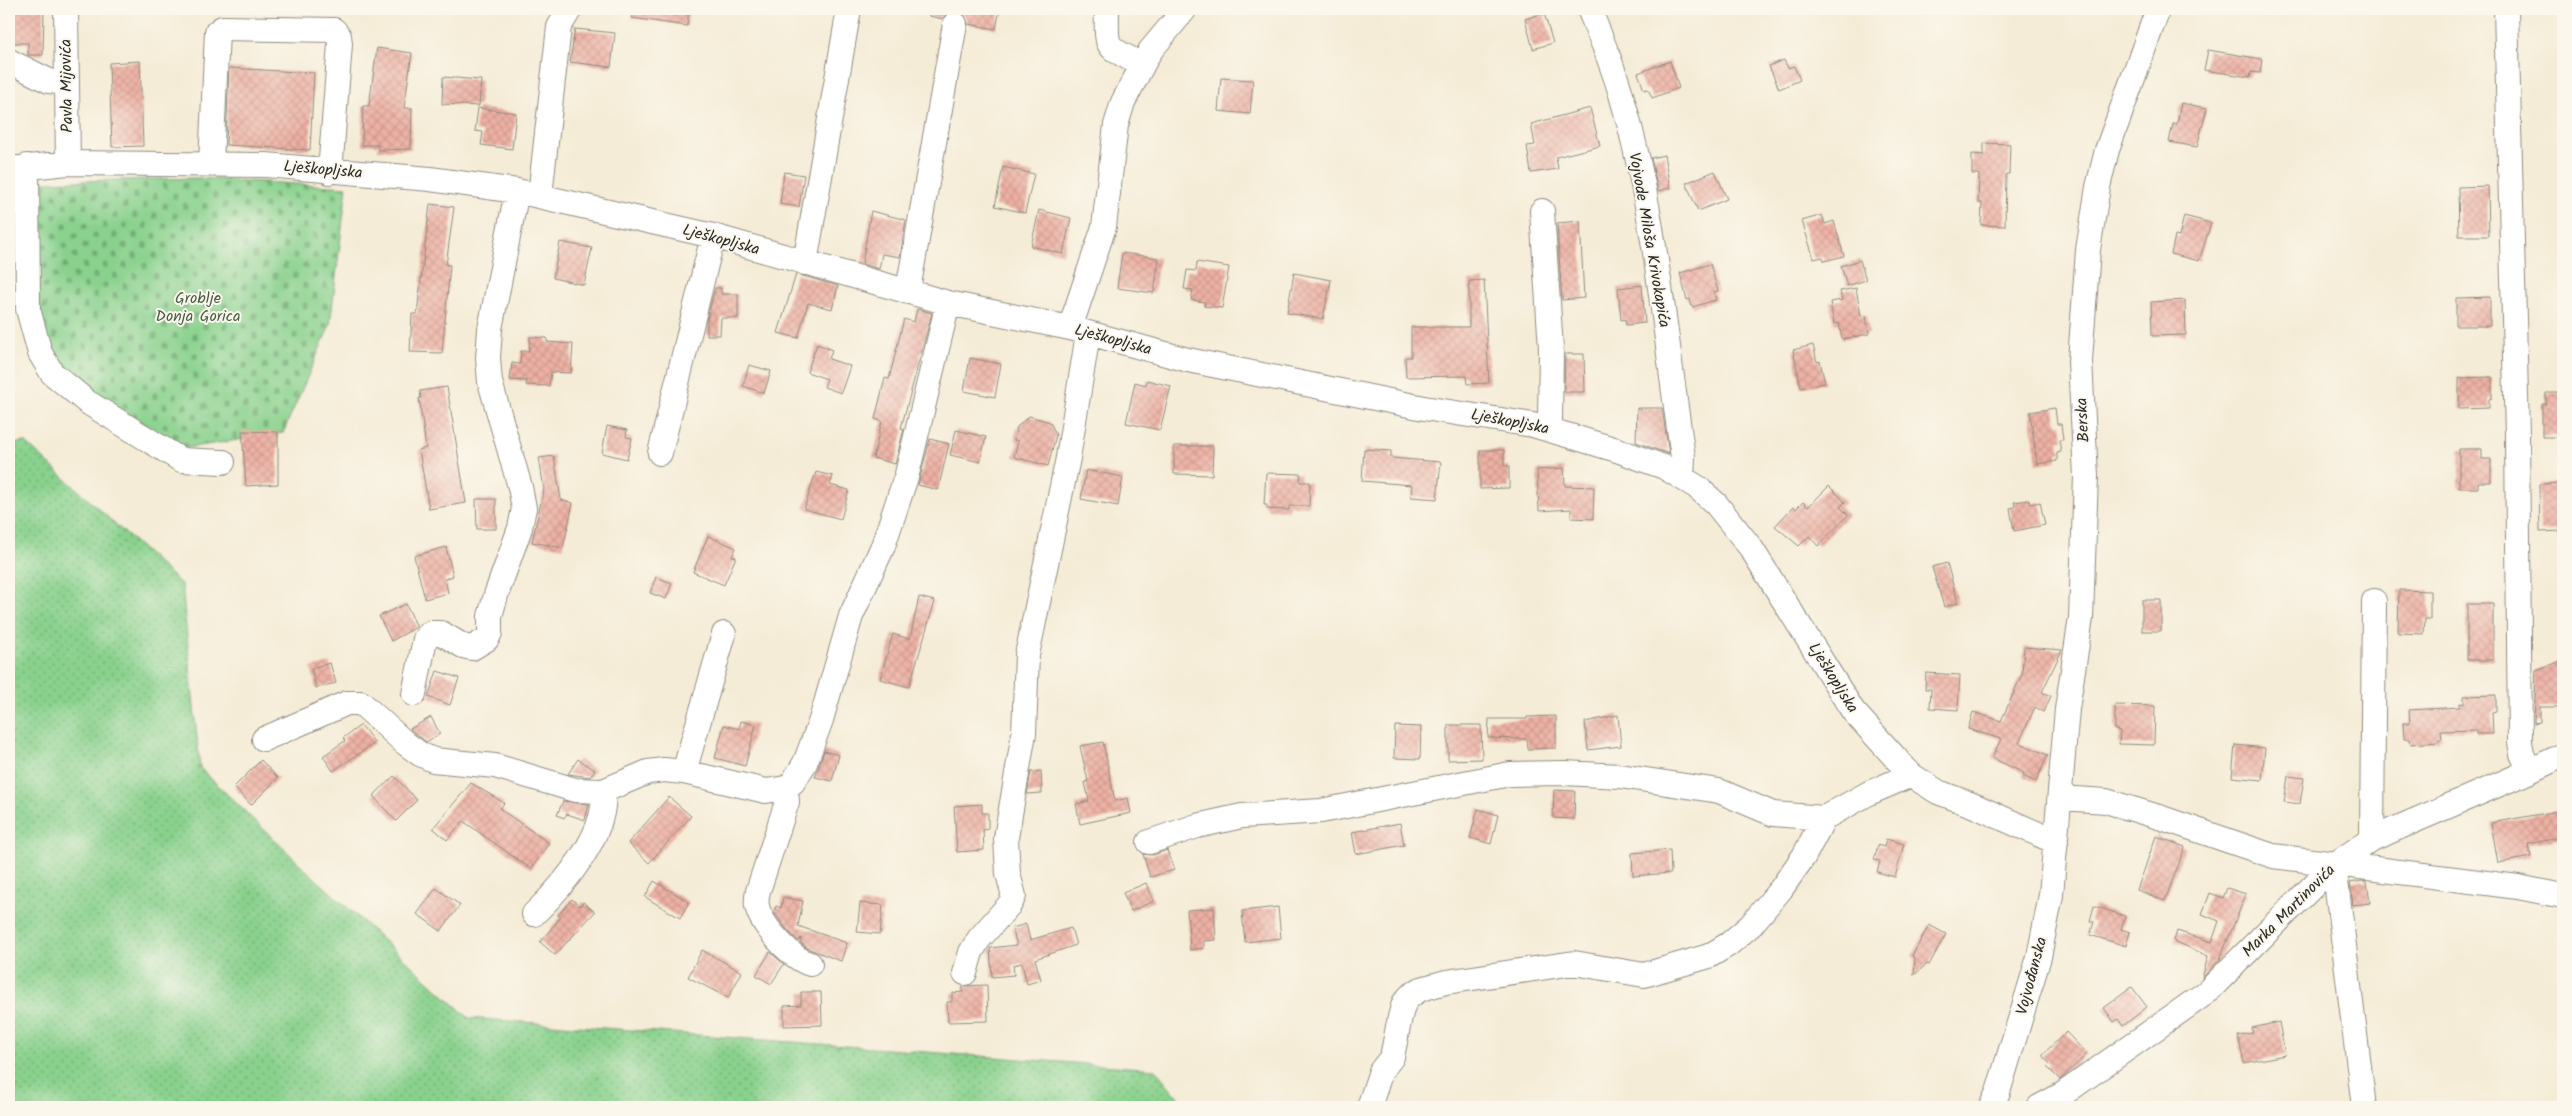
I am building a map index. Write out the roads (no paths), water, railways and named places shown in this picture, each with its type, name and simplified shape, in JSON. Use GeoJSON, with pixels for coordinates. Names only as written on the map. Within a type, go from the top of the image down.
{"type":"FeatureCollection","features":[{"type":"Feature","properties":{"kind":"street","name":"Pavla Mijovića"},"geometry":{"type":"LineString","coordinates":[[66,9],[68,163]]}},
{"type":"Feature","properties":{"kind":"street"},"geometry":{"type":"LineString","coordinates":[[540,195],[559,27],[570,9]]}},
{"type":"Feature","properties":{"kind":"street"},"geometry":{"type":"LineString","coordinates":[[805,263],[849,9]]}},
{"type":"Feature","properties":{"kind":"street"},"geometry":{"type":"LineString","coordinates":[[1107,9],[1106,36],[1110,47],[1118,54],[1141,65]]}},
{"type":"Feature","properties":{"kind":"street"},"geometry":{"type":"LineString","coordinates":[[965,973],[971,952],[979,939],[1010,904],[1014,896],[1008,874],[1006,838],[1024,733],[1027,655],[1068,458],[1079,331],[1104,227],[1119,114],[1128,89],[1141,65],[1160,38],[1185,9]]}},
{"type":"Feature","properties":{"kind":"street","name":"Vojvode Miloša Krivokapića"},"geometry":{"type":"LineString","coordinates":[[1589,9],[1622,97],[1640,174],[1684,457],[1682,477]]}},
{"type":"Feature","properties":{"kind":"street","name":"Berska"},"geometry":{"type":"LineString","coordinates":[[2056,842],[2067,708],[2081,618],[2086,476],[2080,361],[2088,250],[2106,150],[2158,9]]}},
{"type":"Feature","properties":{"kind":"street"},"geometry":{"type":"LineString","coordinates":[[2506,9],[2517,434],[2520,742],[2522,754],[2530,771]]}},
{"type":"Feature","properties":{"kind":"street"},"geometry":{"type":"LineString","coordinates":[[908,290],[955,24]]}},
{"type":"Feature","properties":{"kind":"street"},"geometry":{"type":"LineString","coordinates":[[211,164],[217,32],[222,28],[334,30],[339,36],[340,44],[330,172]]}},
{"type":"Feature","properties":{"kind":"street"},"geometry":{"type":"LineString","coordinates":[[9,61],[49,81],[67,84]]}},
{"type":"Feature","properties":{"kind":"street","name":"Lješkopljska"},"geometry":{"type":"LineString","coordinates":[[18,168],[68,163],[266,165],[330,172],[430,179],[540,195],[713,236],[908,290],[948,303],[1079,331],[1188,360],[1424,408],[1515,421],[1548,429],[1644,459],[1682,477],[1716,504],[1735,525],[1777,587],[1853,711],[1910,775],[1938,792],[2056,842]]}},
{"type":"Feature","properties":{"kind":"street"},"geometry":{"type":"LineString","coordinates":[[18,168],[28,309],[40,353],[52,373],[87,402],[181,460],[223,462]]}},
{"type":"Feature","properties":{"kind":"street"},"geometry":{"type":"LineString","coordinates":[[414,694],[425,639],[430,633],[441,633],[463,646],[472,648],[487,639],[490,633],[490,616],[496,595],[520,528],[524,508],[520,487],[490,382],[488,358],[490,329],[517,191]]}},
{"type":"Feature","properties":{"kind":"street"},"geometry":{"type":"LineString","coordinates":[[1542,211],[1551,349],[1548,429]]}},
{"type":"Feature","properties":{"kind":"street"},"geometry":{"type":"LineString","coordinates":[[660,453],[713,236]]}},
{"type":"Feature","properties":{"kind":"street"},"geometry":{"type":"LineString","coordinates":[[264,739],[346,703],[355,702],[367,708],[420,754],[433,760],[495,766],[575,790],[604,791],[648,772],[664,770],[684,772],[766,791],[786,788],[794,782],[805,763],[821,720],[851,616],[883,546],[907,474],[948,303]]}},
{"type":"Feature","properties":{"kind":"street"},"geometry":{"type":"LineString","coordinates":[[2372,839],[2374,601]]}},
{"type":"Feature","properties":{"kind":"street"},"geometry":{"type":"LineString","coordinates":[[684,772],[724,634]]}},
{"type":"Feature","properties":{"kind":"street","name":"Marka Martinovića"},"geometry":{"type":"LineString","coordinates":[[2039,1107],[2066,1101],[2207,992],[2334,864],[2372,839],[2563,755]]}},
{"type":"Feature","properties":{"kind":"street"},"geometry":{"type":"LineString","coordinates":[[1149,842],[1196,826],[1242,816],[1321,811],[1510,774],[1564,773],[1620,776],[1719,791],[1772,814],[1824,818]]}},
{"type":"Feature","properties":{"kind":"street"},"geometry":{"type":"LineString","coordinates":[[1369,1107],[1381,1071],[1392,1057],[1404,1003],[1410,996],[1422,989],[1446,982],[1574,963],[1644,975],[1709,956],[1729,944],[1751,925],[1804,856],[1824,818],[1869,793],[1910,775]]}},
{"type":"Feature","properties":{"kind":"street"},"geometry":{"type":"LineString","coordinates":[[786,788],[786,802],[758,891],[757,904],[761,916],[787,951],[794,958],[810,964]]}},
{"type":"Feature","properties":{"kind":"street"},"geometry":{"type":"LineString","coordinates":[[534,914],[570,876],[584,854],[596,828],[604,803],[604,791]]}},
{"type":"Feature","properties":{"kind":"street"},"geometry":{"type":"LineString","coordinates":[[2060,798],[2106,801],[2273,856],[2518,887],[2563,896]]}},
{"type":"Feature","properties":{"kind":"street","name":"Vojvođanska"},"geometry":{"type":"LineString","coordinates":[[1991,1107],[1998,1092],[2039,956],[2051,895],[2056,842]]}},
{"type":"Feature","properties":{"kind":"street"},"geometry":{"type":"LineString","coordinates":[[2334,864],[2364,1107]]}},
{"type":"Feature","properties":{"kind":"park label","name":"Groblje Donja Gorica"},"geometry":{"type":"Point","coordinates":[198,307]}}]}
